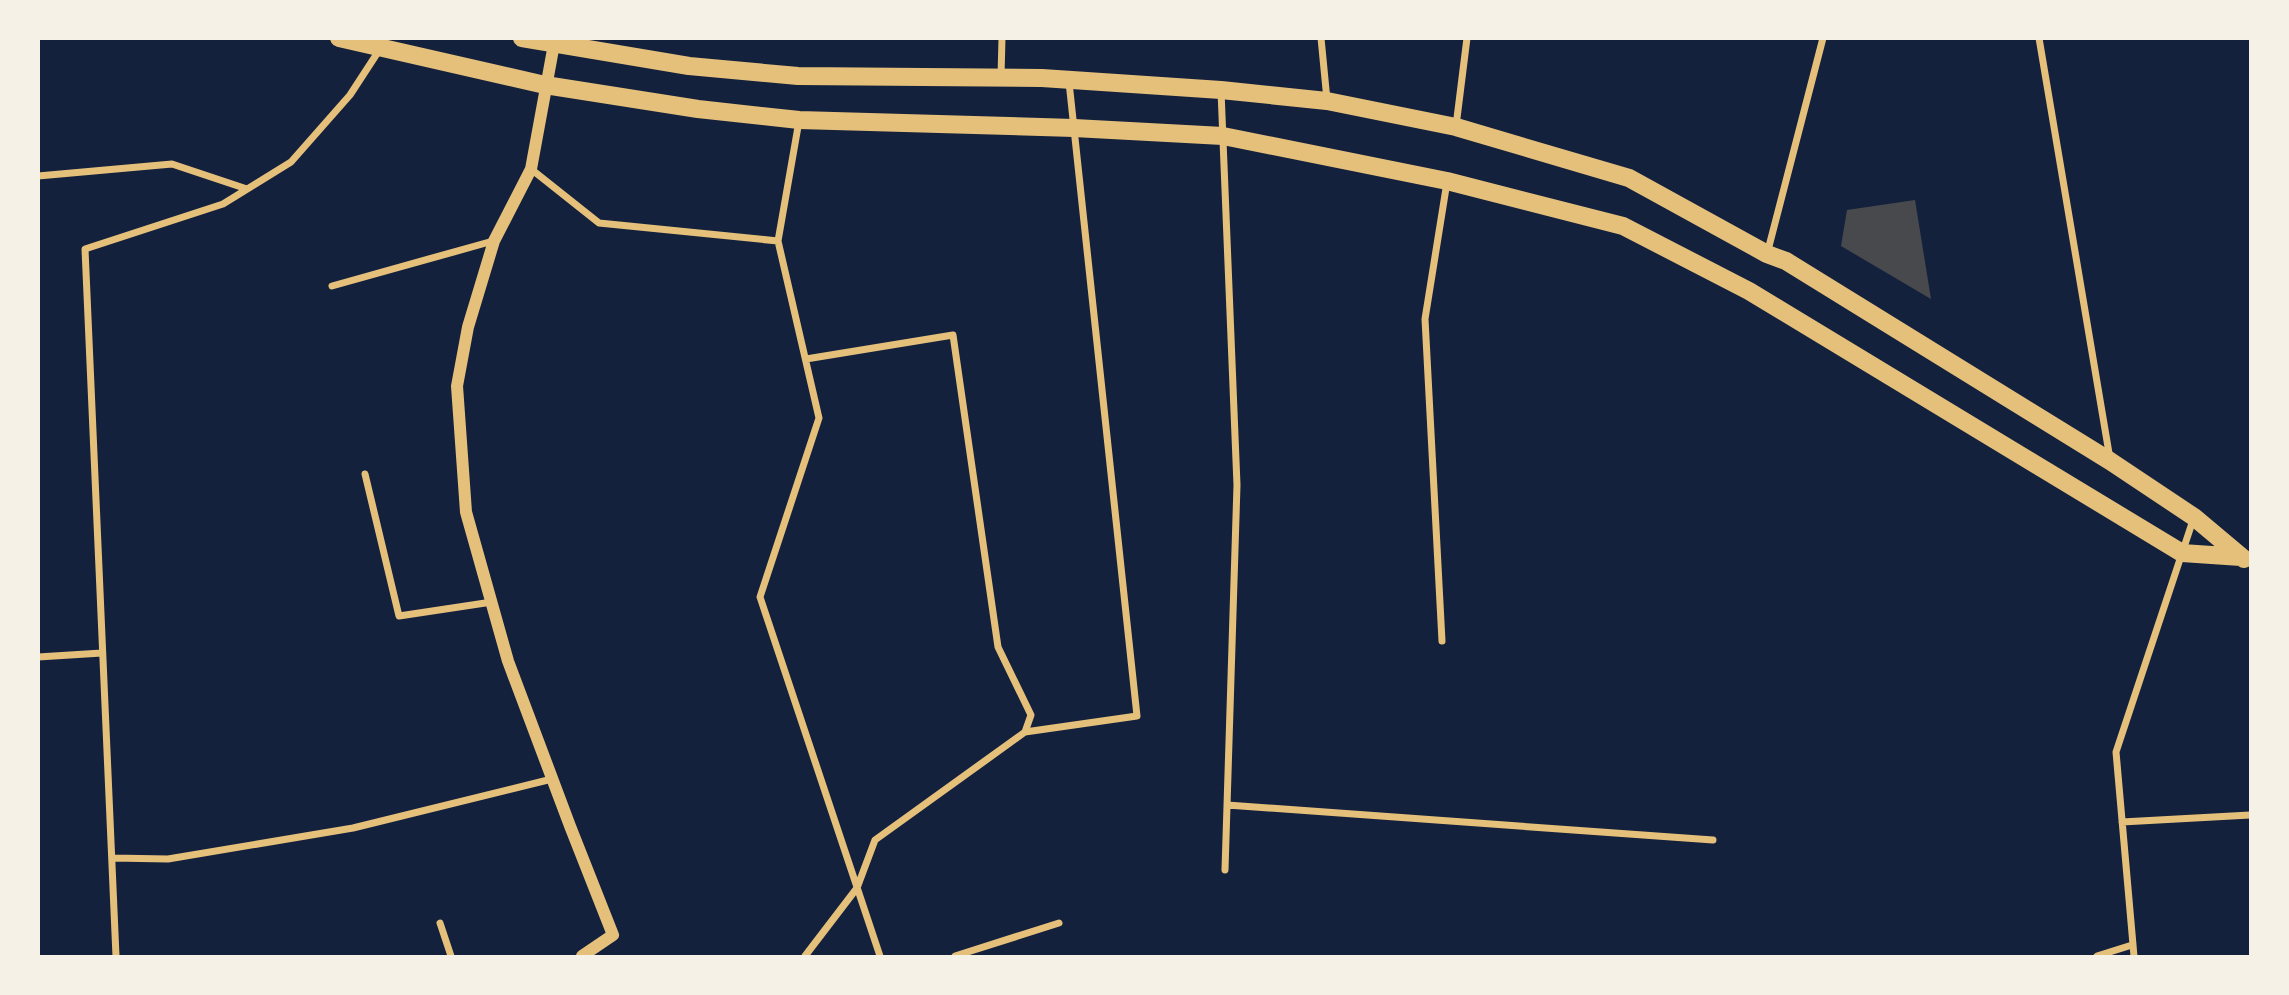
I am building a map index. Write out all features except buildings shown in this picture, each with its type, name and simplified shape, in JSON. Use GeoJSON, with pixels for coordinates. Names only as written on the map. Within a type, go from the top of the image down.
{"type":"FeatureCollection","features":[{"type":"Feature","properties":{"kind":"main road"},"geometry":{"type":"LineString","coordinates":[[339,38],[545,85],[698,109],[799,120],[1074,128],[1223,136],[1447,181],[1623,226],[1749,291],[2182,554],[2246,560]]}},
{"type":"Feature","properties":{"kind":"main road"},"geometry":{"type":"LineString","coordinates":[[522,38],[555,41],[690,65],[797,76],[1001,77],[1222,90],[1327,101],[1456,127],[1629,178],[1767,254],[1786,261],[2110,461],[2194,517],[2246,560]]}},
{"type":"Feature","properties":{"kind":"street"},"geometry":{"type":"LineString","coordinates":[[1001,77],[1002,38]]}},
{"type":"Feature","properties":{"kind":"street"},"geometry":{"type":"LineString","coordinates":[[1321,38],[1327,101]]}},
{"type":"Feature","properties":{"kind":"street"},"geometry":{"type":"LineString","coordinates":[[1456,127],[1467,38]]}},
{"type":"Feature","properties":{"kind":"street"},"geometry":{"type":"LineString","coordinates":[[1767,254],[1824,38]]}},
{"type":"Feature","properties":{"kind":"street"},"geometry":{"type":"LineString","coordinates":[[2039,38],[2110,461]]}},
{"type":"Feature","properties":{"kind":"street"},"geometry":{"type":"LineString","coordinates":[[555,41],[531,170],[494,241],[468,327],[457,386],[466,512],[509,661],[613,935],[582,957]]}},
{"type":"Feature","properties":{"kind":"street"},"geometry":{"type":"LineString","coordinates":[[116,957],[85,249],[223,204],[291,162],[350,95],[380,49]]}},
{"type":"Feature","properties":{"kind":"street"},"geometry":{"type":"LineString","coordinates":[[805,957],[857,888],[875,840],[1025,732],[1137,716],[1069,82]]}},
{"type":"Feature","properties":{"kind":"street"},"geometry":{"type":"LineString","coordinates":[[1222,90],[1237,485],[1225,870]]}},
{"type":"Feature","properties":{"kind":"street"},"geometry":{"type":"LineString","coordinates":[[799,120],[778,240],[819,418],[760,597],[880,957]]}},
{"type":"Feature","properties":{"kind":"street"},"geometry":{"type":"LineString","coordinates":[[38,176],[172,164],[247,190]]}},
{"type":"Feature","properties":{"kind":"street"},"geometry":{"type":"LineString","coordinates":[[531,170],[598,223],[778,240]]}},
{"type":"Feature","properties":{"kind":"street"},"geometry":{"type":"LineString","coordinates":[[1442,641],[1425,320],[1447,181]]}},
{"type":"Feature","properties":{"kind":"street"},"geometry":{"type":"LineString","coordinates":[[332,286],[494,241]]}},
{"type":"Feature","properties":{"kind":"street"},"geometry":{"type":"LineString","coordinates":[[806,359],[953,335],[998,647],[1031,715],[1025,732]]}},
{"type":"Feature","properties":{"kind":"street"},"geometry":{"type":"LineString","coordinates":[[365,474],[399,616],[492,602]]}},
{"type":"Feature","properties":{"kind":"street"},"geometry":{"type":"LineString","coordinates":[[2134,957],[2116,752],[2194,517]]}},
{"type":"Feature","properties":{"kind":"street"},"geometry":{"type":"LineString","coordinates":[[38,657],[102,653]]}},
{"type":"Feature","properties":{"kind":"street"},"geometry":{"type":"LineString","coordinates":[[112,858],[168,859],[353,828],[552,779]]}},
{"type":"Feature","properties":{"kind":"street"},"geometry":{"type":"LineString","coordinates":[[1227,805],[1713,839]]}},
{"type":"Feature","properties":{"kind":"street"},"geometry":{"type":"LineString","coordinates":[[2122,822],[2250,815]]}},
{"type":"Feature","properties":{"kind":"street"},"geometry":{"type":"LineString","coordinates":[[440,923],[451,957]]}},
{"type":"Feature","properties":{"kind":"street"},"geometry":{"type":"LineString","coordinates":[[955,957],[1059,923]]}},
{"type":"Feature","properties":{"kind":"street"},"geometry":{"type":"LineString","coordinates":[[2097,957],[2132,945]]}}]}
